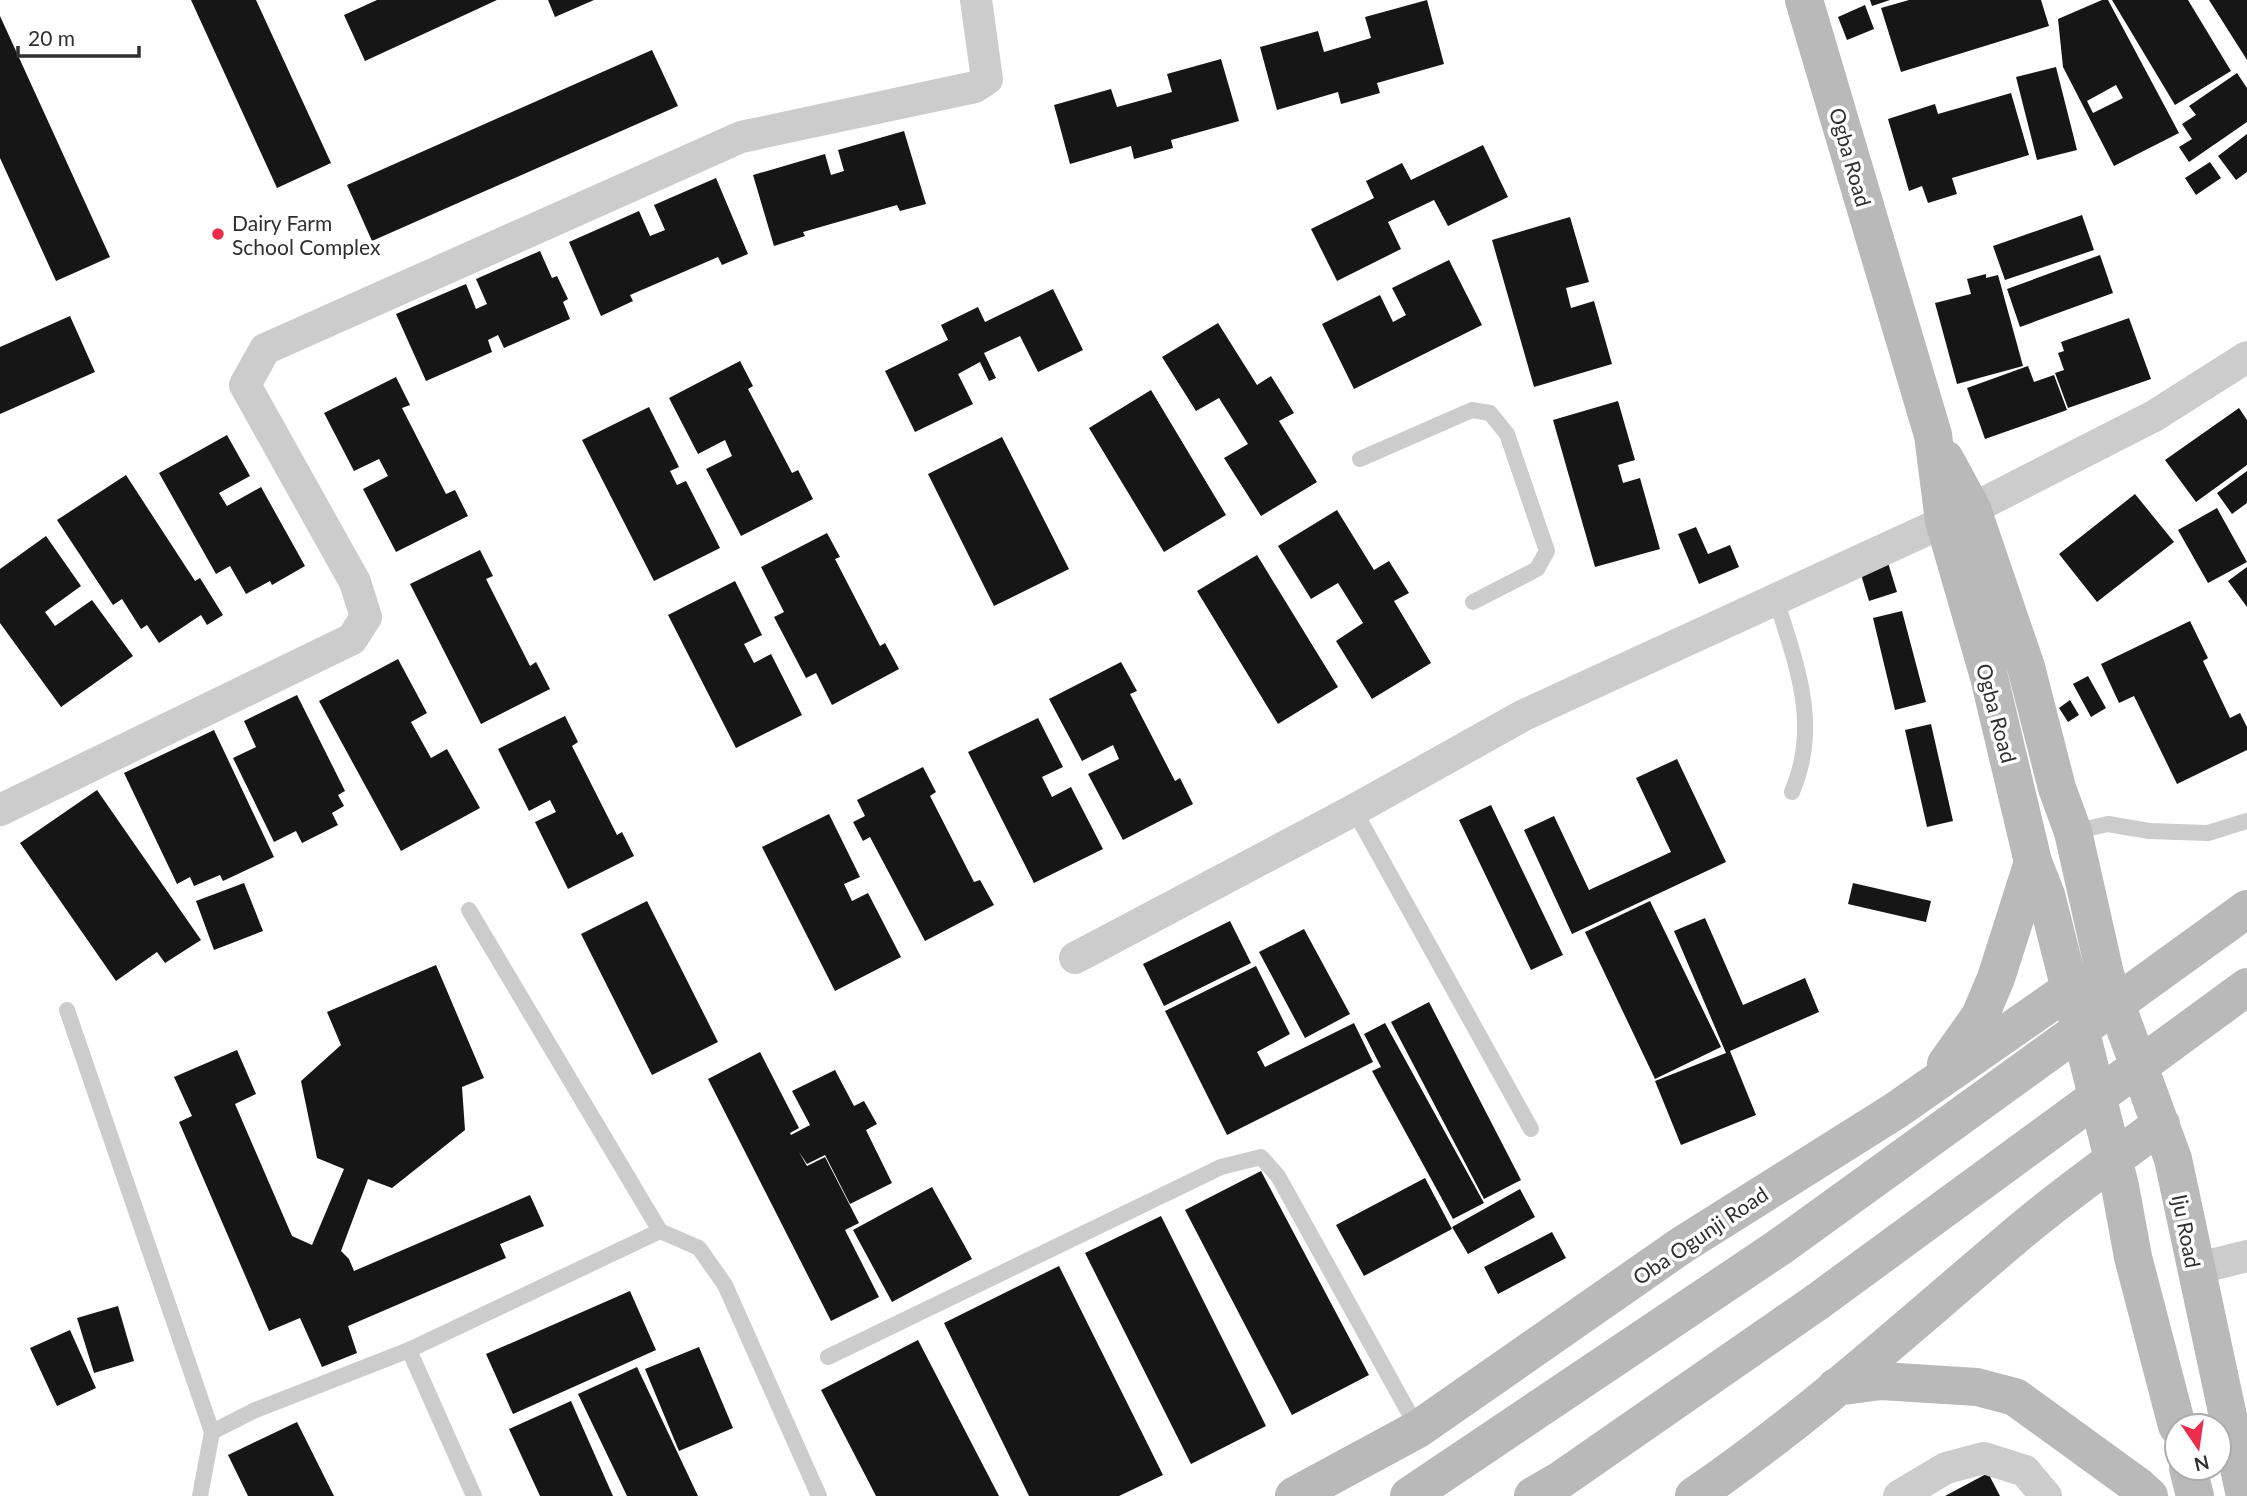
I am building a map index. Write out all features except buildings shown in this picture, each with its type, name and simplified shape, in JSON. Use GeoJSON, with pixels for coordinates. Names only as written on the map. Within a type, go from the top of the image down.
{"type":"FeatureCollection","features":[{"type":"Feature","properties":{"kind":"main road","name":"Ogba Road"},"geometry":{"type":"LineString","coordinates":[[1804,0],[1958,515],[1989,677],[2033,862],[2046,895],[2070,989]]}},
{"type":"Feature","properties":{"kind":"main road","name":"Ogba Road"},"geometry":{"type":"LineString","coordinates":[[1958,515],[2026,667],[2057,788],[2073,832],[2105,974]]}},
{"type":"Feature","properties":{"kind":"main road"},"geometry":{"type":"LineString","coordinates":[[1895,1111],[1941,1069],[1980,1016],[1996,978],[2033,862]]}},
{"type":"Feature","properties":{"kind":"main road"},"geometry":{"type":"LineString","coordinates":[[1409,1496],[1781,1246],[2247,909]]}},
{"type":"Feature","properties":{"kind":"main road","name":"Oba Ogunji Road"},"geometry":{"type":"LineString","coordinates":[[1294,1496],[1418,1429],[1682,1244],[1895,1111],[2070,989],[2105,974]]}},
{"type":"Feature","properties":{"kind":"main road","name":"Iju Road"},"geometry":{"type":"LineString","coordinates":[[2105,974],[2173,1159],[2245,1496]]}},
{"type":"Feature","properties":{"kind":"main road"},"geometry":{"type":"LineString","coordinates":[[1533,1496],[1559,1481],[1817,1302],[2247,987]]}},
{"type":"Feature","properties":{"kind":"main road"},"geometry":{"type":"LineString","coordinates":[[2070,989],[2120,1186],[2133,1257],[2173,1412]]}},
{"type":"Feature","properties":{"kind":"main road"},"geometry":{"type":"LineString","coordinates":[[1694,1496],[1733,1469],[1836,1387],[2064,1196],[2161,1124]]}},
{"type":"Feature","properties":{"kind":"main road"},"geometry":{"type":"LineString","coordinates":[[1836,1387],[1881,1381],[1977,1387],[2015,1397],[2149,1496]]}},
{"type":"Feature","properties":{"kind":"street"},"geometry":{"type":"LineString","coordinates":[[0,810],[352,639],[366,617],[355,582],[245,385],[265,349],[741,137],[975,87],[987,79],[976,0]]}},
{"type":"Feature","properties":{"kind":"street"},"geometry":{"type":"LineString","coordinates":[[1075,958],[1354,810],[1524,715],[1958,515],[2154,416],[2247,357]]}},
{"type":"Feature","properties":{"kind":"street"},"geometry":{"type":"LineString","coordinates":[[2195,1269],[2247,1256]]}},
{"type":"Feature","properties":{"kind":"street"},"geometry":{"type":"LineString","coordinates":[[1899,1496],[1946,1468],[1984,1458],[2025,1471],[2046,1496]]}},
{"type":"Feature","properties":{"kind":"lane"},"geometry":{"type":"LineString","coordinates":[[1360,459],[1472,410],[1490,413],[1507,433],[1547,551],[1537,569],[1473,602]]}},
{"type":"Feature","properties":{"kind":"lane"},"geometry":{"type":"LineString","coordinates":[[1776,598],[1803,688],[1803,748],[1800,773],[1792,792]]}},
{"type":"Feature","properties":{"kind":"lane"},"geometry":{"type":"LineString","coordinates":[[1354,810],[1531,1129]]}},
{"type":"Feature","properties":{"kind":"lane"},"geometry":{"type":"LineString","coordinates":[[2073,832],[2108,824],[2149,831],[2208,833],[2247,821]]}},
{"type":"Feature","properties":{"kind":"lane"},"geometry":{"type":"LineString","coordinates":[[469,911],[660,1231],[699,1248],[726,1285],[819,1496]]}},
{"type":"Feature","properties":{"kind":"lane"},"geometry":{"type":"LineString","coordinates":[[67,1010],[212,1432],[200,1496]]}},
{"type":"Feature","properties":{"kind":"lane"},"geometry":{"type":"LineString","coordinates":[[828,1357],[1221,1167],[1261,1157],[1278,1176],[1418,1429]]}},
{"type":"Feature","properties":{"kind":"lane"},"geometry":{"type":"LineString","coordinates":[[212,1432],[253,1412],[409,1350],[660,1231]]}},
{"type":"Feature","properties":{"kind":"lane"},"geometry":{"type":"LineString","coordinates":[[409,1350],[474,1496]]}},
{"type":"Feature","properties":{"kind":"place","name":"Dairy Farm School Complex"},"geometry":{"type":"Point","coordinates":[218,234]}}]}
